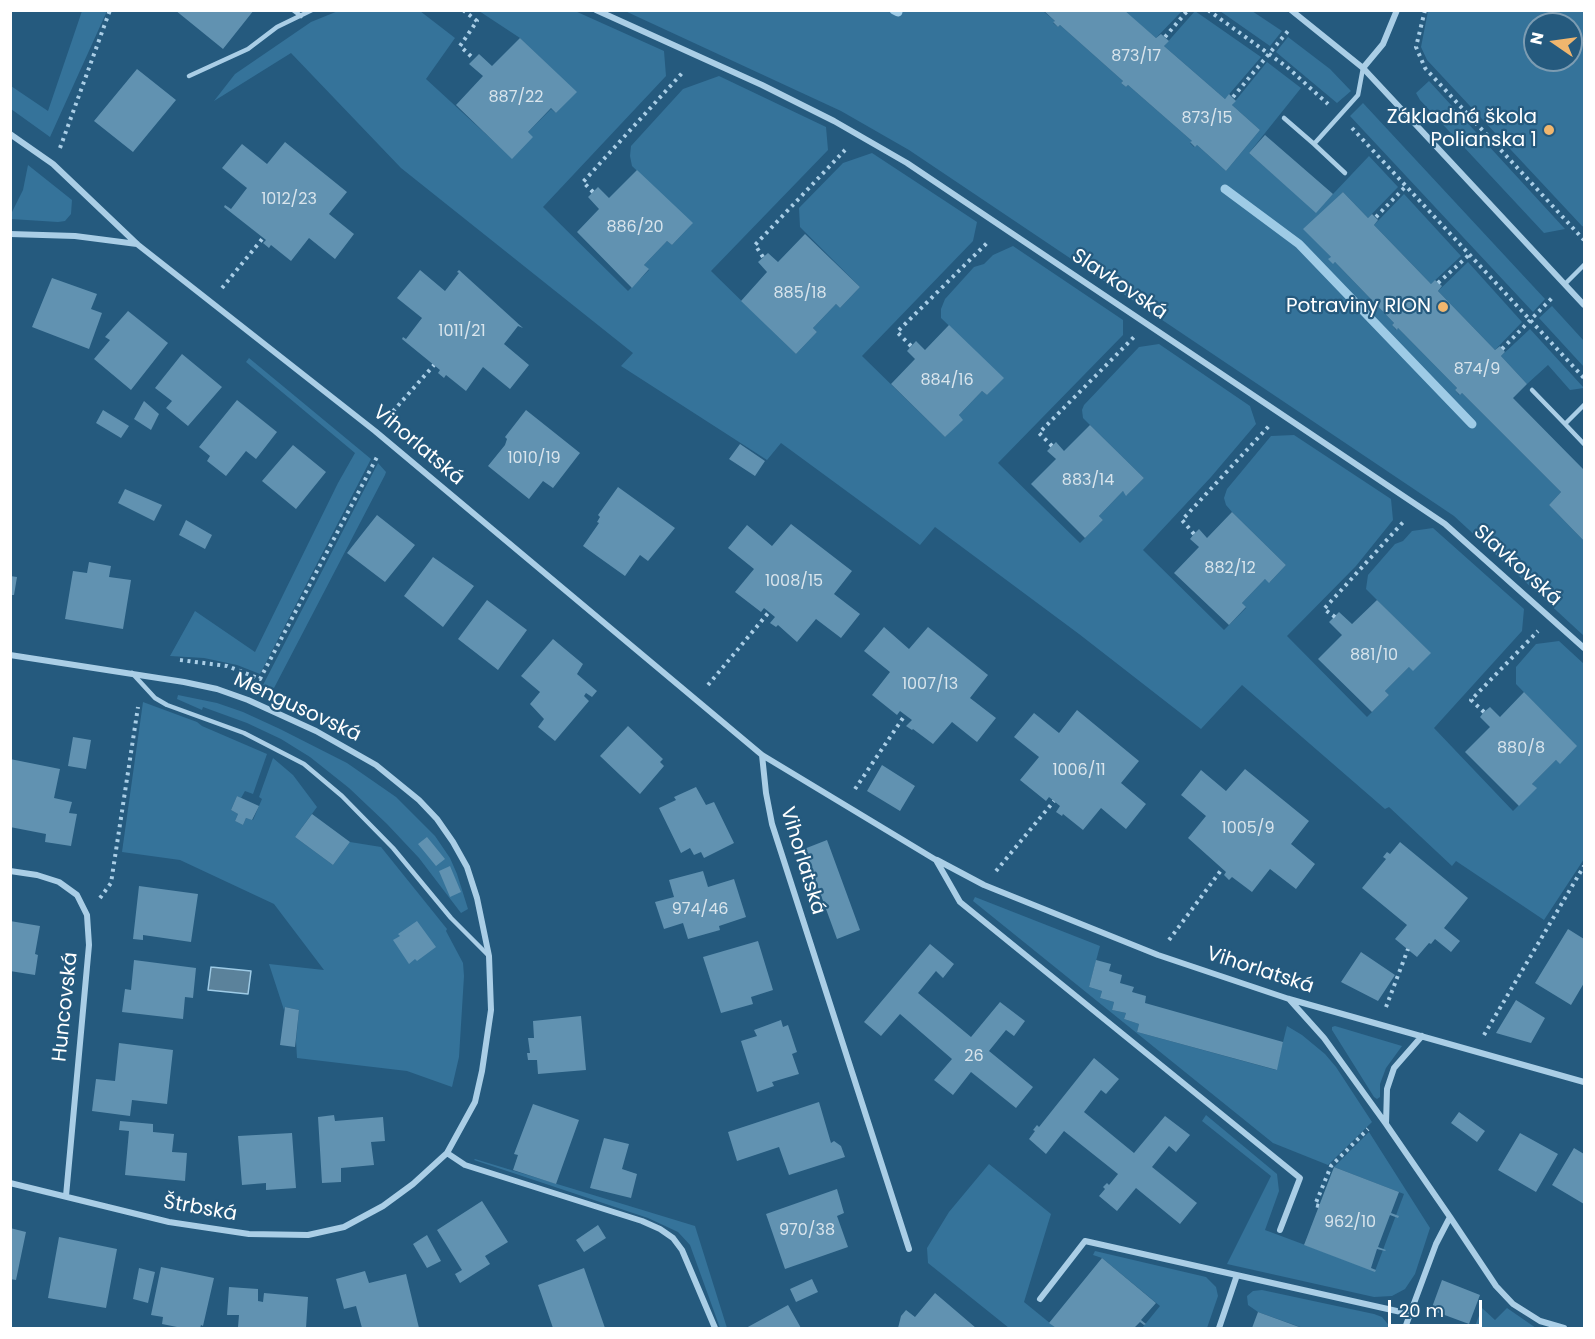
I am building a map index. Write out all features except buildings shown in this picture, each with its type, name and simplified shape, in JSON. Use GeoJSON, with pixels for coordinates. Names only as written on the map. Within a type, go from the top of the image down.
{"type":"FeatureCollection","features":[{"type":"Feature","properties":{"kind":"street","name":"Slavkovská"},"geometry":{"type":"LineString","coordinates":[[596,10],[772,90],[907,163],[1445,524],[1584,648]]}},
{"type":"Feature","properties":{"kind":"street"},"geometry":{"type":"LineString","coordinates":[[1291,10],[1363,68],[1584,305]]}},
{"type":"Feature","properties":{"kind":"street"},"geometry":{"type":"LineString","coordinates":[[1363,68],[1383,44],[1396,10]]}},
{"type":"Feature","properties":{"kind":"street","name":"Vihorlatská"},"geometry":{"type":"LineString","coordinates":[[10,135],[53,164],[137,244],[375,431],[762,755],[844,805],[936,860],[984,885],[1158,954],[1289,999],[1584,1082]]}},
{"type":"Feature","properties":{"kind":"street"},"geometry":{"type":"LineString","coordinates":[[10,234],[75,236],[137,244]]}},
{"type":"Feature","properties":{"kind":"street","name":"Mengusovská"},"geometry":{"type":"LineString","coordinates":[[10,655],[184,682],[217,689],[248,700],[335,741],[376,765],[398,782],[437,819],[453,842],[467,867],[477,898],[489,956],[491,1010],[482,1071],[475,1102],[447,1153],[413,1184],[383,1206]]}},
{"type":"Feature","properties":{"kind":"street","name":"Vihorlatská"},"geometry":{"type":"LineString","coordinates":[[762,755],[772,824],[909,1249]]}},
{"type":"Feature","properties":{"kind":"street","name":"Vihorlatská"},"geometry":{"type":"LineString","coordinates":[[936,860],[960,902],[1300,1178],[1280,1230]]}},
{"type":"Feature","properties":{"kind":"street","name":"Huncovská"},"geometry":{"type":"LineString","coordinates":[[10,871],[37,875],[59,882],[77,894],[87,915],[89,945],[66,1196]]}},
{"type":"Feature","properties":{"kind":"street"},"geometry":{"type":"LineString","coordinates":[[1289,999],[1324,1038],[1386,1124],[1496,1286],[1513,1304],[1540,1321],[1564,1329]]}},
{"type":"Feature","properties":{"kind":"street"},"geometry":{"type":"LineString","coordinates":[[1386,1124],[1387,1089],[1394,1068],[1422,1036]]}},
{"type":"Feature","properties":{"kind":"street"},"geometry":{"type":"LineString","coordinates":[[447,1153],[465,1165],[642,1221],[660,1229],[673,1238],[682,1250],[715,1329]]}},
{"type":"Feature","properties":{"kind":"street","name":"Štrbská"},"geometry":{"type":"LineString","coordinates":[[10,1183],[168,1222],[249,1234],[308,1236],[344,1227],[383,1206]]}},
{"type":"Feature","properties":{"kind":"street"},"geometry":{"type":"LineString","coordinates":[[1405,1329],[1436,1244],[1450,1217]]}},
{"type":"Feature","properties":{"kind":"street"},"geometry":{"type":"LineString","coordinates":[[1040,1299],[1085,1241],[1410,1314]]}},
{"type":"Feature","properties":{"kind":"street"},"geometry":{"type":"LineString","coordinates":[[1219,1329],[1237,1275]]}},
{"type":"Feature","properties":{"kind":"lane"},"geometry":{"type":"LineString","coordinates":[[293,10],[300,16]]}},
{"type":"Feature","properties":{"kind":"lane"},"geometry":{"type":"LineString","coordinates":[[189,76],[248,49],[278,27],[312,10]]}},
{"type":"Feature","properties":{"kind":"lane"},"geometry":{"type":"LineString","coordinates":[[1314,144],[1358,95],[1363,68]]}},
{"type":"Feature","properties":{"kind":"lane"},"geometry":{"type":"LineString","coordinates":[[1284,118],[1346,173]]}},
{"type":"Feature","properties":{"kind":"lane"},"geometry":{"type":"LineString","coordinates":[[1565,284],[1584,265]]}},
{"type":"Feature","properties":{"kind":"lane"},"geometry":{"type":"LineString","coordinates":[[1532,390],[1584,444]]}},
{"type":"Feature","properties":{"kind":"lane"},"geometry":{"type":"LineString","coordinates":[[1565,424],[1584,405]]}},
{"type":"Feature","properties":{"kind":"lane"},"geometry":{"type":"LineString","coordinates":[[132,673],[155,698],[167,705],[244,733],[304,764],[342,796],[393,848],[451,918],[489,956]]}},
{"type":"Feature","properties":{"kind":"path"},"geometry":{"type":"LineString","coordinates":[[53,164],[110,10]]}},
{"type":"Feature","properties":{"kind":"path"},"geometry":{"type":"LineString","coordinates":[[462,10],[477,21],[460,46],[474,59]]}},
{"type":"Feature","properties":{"kind":"path"},"geometry":{"type":"LineString","coordinates":[[1165,38],[1188,10]]}},
{"type":"Feature","properties":{"kind":"path"},"geometry":{"type":"LineString","coordinates":[[1208,10],[1287,68],[1340,115],[1584,378]]}},
{"type":"Feature","properties":{"kind":"path"},"geometry":{"type":"LineString","coordinates":[[1425,10],[1416,47],[1425,68],[1584,240]]}},
{"type":"Feature","properties":{"kind":"path"},"geometry":{"type":"LineString","coordinates":[[1233,98],[1299,16]]}},
{"type":"Feature","properties":{"kind":"path"},"geometry":{"type":"LineString","coordinates":[[593,192],[583,182],[697,56]]}},
{"type":"Feature","properties":{"kind":"path"},"geometry":{"type":"LineString","coordinates":[[763,257],[754,245],[858,135]]}},
{"type":"Feature","properties":{"kind":"path"},"geometry":{"type":"LineString","coordinates":[[1376,217],[1406,186]]}},
{"type":"Feature","properties":{"kind":"path"},"geometry":{"type":"LineString","coordinates":[[912,346],[897,332],[1002,227]]}},
{"type":"Feature","properties":{"kind":"path"},"geometry":{"type":"LineString","coordinates":[[211,302],[263,238]]}},
{"type":"Feature","properties":{"kind":"path"},"geometry":{"type":"LineString","coordinates":[[1438,283],[1469,255]]}},
{"type":"Feature","properties":{"kind":"path"},"geometry":{"type":"LineString","coordinates":[[1502,349],[1565,284]]}},
{"type":"Feature","properties":{"kind":"path"},"geometry":{"type":"LineString","coordinates":[[1052,446],[1039,433],[1147,324]]}},
{"type":"Feature","properties":{"kind":"path"},"geometry":{"type":"LineString","coordinates":[[375,431],[434,365]]}},
{"type":"Feature","properties":{"kind":"path"},"geometry":{"type":"LineString","coordinates":[[1194,534],[1182,520],[1280,413]]}},
{"type":"Feature","properties":{"kind":"path"},"geometry":{"type":"LineString","coordinates":[[169,659],[204,661],[227,666],[260,679],[386,440]]}},
{"type":"Feature","properties":{"kind":"path"},"geometry":{"type":"LineString","coordinates":[[1335,617],[1324,609],[1417,505]]}},
{"type":"Feature","properties":{"kind":"path"},"geometry":{"type":"LineString","coordinates":[[696,699],[769,612]]}},
{"type":"Feature","properties":{"kind":"path"},"geometry":{"type":"LineString","coordinates":[[1484,712],[1471,700],[1551,618]]}},
{"type":"Feature","properties":{"kind":"path"},"geometry":{"type":"LineString","coordinates":[[111,883],[139,702]]}},
{"type":"Feature","properties":{"kind":"path"},"geometry":{"type":"LineString","coordinates":[[844,805],[905,715]]}},
{"type":"Feature","properties":{"kind":"path"},"geometry":{"type":"LineString","coordinates":[[984,885],[1054,801]]}},
{"type":"Feature","properties":{"kind":"path"},"geometry":{"type":"LineString","coordinates":[[1475,1051],[1584,866]]}},
{"type":"Feature","properties":{"kind":"path"},"geometry":{"type":"LineString","coordinates":[[1158,954],[1222,869]]}},
{"type":"Feature","properties":{"kind":"path"},"geometry":{"type":"LineString","coordinates":[[1382,1025],[1408,949]]}},
{"type":"Feature","properties":{"kind":"path"},"geometry":{"type":"LineString","coordinates":[[1319,1206],[1315,1205],[1330,1166],[1368,1130]]}},
{"type":"Feature","properties":{"kind":"shaded area"},"geometry":{"type":"Polygon","coordinates":[[[82,11],[107,11],[50,137],[11,109],[11,86],[48,111],[82,11]]]}},
{"type":"Feature","properties":{"kind":"shaded area"},"geometry":{"type":"Polygon","coordinates":[[[338,11],[420,11],[455,38],[426,79],[512,158],[528,132],[551,109],[556,113],[576,92],[520,38],[479,11],[575,11],[664,51],[666,76],[543,207],[628,291],[649,270],[644,265],[667,241],[672,245],[692,224],[632,166],[630,156],[631,146],[683,89],[719,76],[826,127],[828,150],[711,271],[796,354],[817,332],[813,328],[836,304],[840,308],[860,287],[800,227],[799,208],[843,163],[872,153],[977,222],[973,241],[862,356],[945,437],[962,420],[959,415],[982,391],[987,395],[1003,378],[941,318],[941,309],[945,299],[974,267],[984,264],[993,255],[1013,246],[1123,320],[1123,335],[998,463],[1080,543],[1103,520],[1099,516],[1123,491],[1127,495],[1144,478],[1083,418],[1082,410],[1084,405],[1139,347],[1159,344],[1250,406],[1256,424],[1211,477],[1143,550],[1224,630],[1246,608],[1242,603],[1265,579],[1270,582],[1286,565],[1232,512],[1224,498],[1227,489],[1271,436],[1294,435],[1391,499],[1393,520],[1356,566],[1287,636],[1367,717],[1389,695],[1385,691],[1409,667],[1430,653],[1366,589],[1368,575],[1395,544],[1403,541],[1412,531],[1433,528],[1524,609],[1522,631],[1434,728],[1513,811],[1536,788],[1532,784],[1556,760],[1560,763],[1576,746],[1516,684],[1516,667],[1536,644],[1559,641],[1584,664],[1584,859],[1544,920],[1456,861],[1452,866],[1389,807],[1385,809],[1242,685],[1201,729],[1079,634],[935,527],[920,545],[781,443],[767,460],[621,366],[633,353],[401,168],[291,53],[214,101],[235,74],[311,22],[338,11]]]}},
{"type":"Feature","properties":{"kind":"shaded area"},"geometry":{"type":"Polygon","coordinates":[[[625,11],[1043,11],[1055,21],[1053,23],[1058,27],[1060,25],[1123,81],[1121,83],[1126,87],[1128,85],[1192,141],[1190,143],[1194,147],[1197,145],[1226,171],[1260,130],[1232,105],[1267,62],[1301,88],[1249,153],[1316,212],[1369,156],[1398,187],[1368,218],[1343,192],[1304,229],[1331,257],[1333,263],[1335,262],[1394,323],[1392,325],[1396,330],[1398,328],[1457,388],[1455,390],[1459,395],[1462,393],[1561,492],[1549,505],[1584,541],[1584,636],[1454,516],[909,150],[841,111],[625,11]]]}},
{"type":"Feature","properties":{"kind":"shaded area"},"geometry":{"type":"Polygon","coordinates":[[[1124,11],[1182,11],[1156,38],[1124,11]]]}},
{"type":"Feature","properties":{"kind":"shaded area"},"geometry":{"type":"Polygon","coordinates":[[[1195,11],[1261,57],[1225,99],[1164,46],[1195,11]]]}},
{"type":"Feature","properties":{"kind":"shaded area"},"geometry":{"type":"Polygon","coordinates":[[[1220,11],[1252,11],[1282,31],[1270,46],[1220,11]]]}},
{"type":"Feature","properties":{"kind":"shaded area","name":"Základná škola Polianska 1"},"geometry":{"type":"Polygon","coordinates":[[[1428,11],[1584,11],[1584,227],[1582,226],[1427,60],[1421,47],[1428,11]]]}},
{"type":"Feature","properties":{"kind":"shaded area"},"geometry":{"type":"Polygon","coordinates":[[[1288,37],[1330,69],[1351,91],[1337,103],[1276,52],[1288,37]]]}},
{"type":"Feature","properties":{"kind":"shaded area"},"geometry":{"type":"Polygon","coordinates":[[[1429,81],[1565,229],[1544,233],[1420,100],[1416,93],[1429,81]]]}},
{"type":"Feature","properties":{"kind":"shaded area"},"geometry":{"type":"Polygon","coordinates":[[[1363,103],[1545,299],[1533,312],[1350,116],[1363,103]]]}},
{"type":"Feature","properties":{"kind":"shaded area"},"geometry":{"type":"Polygon","coordinates":[[[28,165],[72,200],[71,214],[65,221],[11,219],[11,214],[23,190],[28,165]]]}},
{"type":"Feature","properties":{"kind":"shaded area"},"geometry":{"type":"Polygon","coordinates":[[[1404,194],[1461,256],[1431,284],[1374,225],[1404,194]]]}},
{"type":"Feature","properties":{"kind":"shaded area"},"geometry":{"type":"Polygon","coordinates":[[[1468,262],[1522,322],[1495,350],[1438,291],[1468,262]]]}},
{"type":"Feature","properties":{"kind":"shaded area"},"geometry":{"type":"Polygon","coordinates":[[[1552,306],[1584,341],[1584,367],[1539,318],[1552,306]]]}},
{"type":"Feature","properties":{"kind":"shaded area"},"geometry":{"type":"Polygon","coordinates":[[[1530,329],[1584,388],[1570,390],[1548,365],[1527,384],[1501,356],[1530,329]]]}},
{"type":"Feature","properties":{"kind":"shaded area"},"geometry":{"type":"Polygon","coordinates":[[[249,358],[371,459],[260,674],[237,665],[204,658],[170,656],[195,611],[255,652],[355,453],[246,362],[249,358]]]}},
{"type":"Feature","properties":{"kind":"shaded area"},"geometry":{"type":"Polygon","coordinates":[[[378,463],[386,472],[385,475],[274,688],[263,685],[378,463]]]}},
{"type":"Feature","properties":{"kind":"shaded area"},"geometry":{"type":"Polygon","coordinates":[[[178,695],[217,703],[280,729],[347,763],[396,797],[435,836],[450,858],[468,909],[461,913],[419,858],[387,824],[349,788],[310,757],[281,739],[247,723],[203,707],[202,710],[177,699],[178,695]]]}},
{"type":"Feature","properties":{"kind":"shaded area"},"geometry":{"type":"Polygon","coordinates":[[[143,702],[197,722],[267,754],[253,794],[245,791],[241,798],[237,796],[231,810],[238,814],[235,821],[243,825],[246,818],[253,820],[262,799],[259,797],[273,758],[293,775],[317,807],[295,837],[333,865],[350,842],[381,847],[447,929],[463,963],[464,976],[459,1057],[452,1087],[407,1071],[297,1058],[299,1010],[285,1007],[284,1010],[269,964],[324,970],[274,904],[180,860],[122,852],[143,702]]]}},
{"type":"Feature","properties":{"kind":"shaded area"},"geometry":{"type":"Polygon","coordinates":[[[975,897],[1100,946],[1089,987],[1102,991],[1100,998],[1114,1002],[1112,1010],[1126,1013],[1124,1019],[1139,1024],[1137,1032],[1276,1070],[1287,1026],[1325,1054],[1372,1122],[1328,1165],[1273,1143],[973,901],[975,897]]]}},
{"type":"Feature","properties":{"kind":"shaded area"},"geometry":{"type":"Polygon","coordinates":[[[211,967],[251,971],[248,994],[208,990],[211,967]]]}},
{"type":"Feature","properties":{"kind":"shaded area"},"geometry":{"type":"Polygon","coordinates":[[[1335,1026],[1402,1046],[1386,1068],[1380,1084],[1380,1097],[1377,1099],[1332,1030],[1335,1026]]]}},
{"type":"Feature","properties":{"kind":"shaded area"},"geometry":{"type":"Polygon","coordinates":[[[1206,1115],[1277,1174],[1279,1191],[1265,1230],[1375,1271],[1404,1194],[1334,1167],[1369,1132],[1430,1228],[1415,1274],[1405,1289],[1392,1296],[1374,1297],[1227,1264],[1271,1176],[1202,1121],[1206,1115]]]}},
{"type":"Feature","properties":{"kind":"shaded area"},"geometry":{"type":"Polygon","coordinates":[[[475,1159],[695,1226],[727,1328],[720,1328],[690,1245],[678,1232],[648,1218],[475,1159]]]}},
{"type":"Feature","properties":{"kind":"shaded area"},"geometry":{"type":"Polygon","coordinates":[[[989,1164],[1051,1214],[1024,1302],[1056,1328],[1009,1328],[928,1263],[927,1248],[949,1212],[989,1164]]]}},
{"type":"Feature","properties":{"kind":"shaded area"},"geometry":{"type":"Polygon","coordinates":[[[1095,1251],[1206,1277],[1216,1287],[1218,1296],[1207,1328],[1142,1328],[1160,1306],[1102,1258],[1093,1255],[1095,1251]]]}},
{"type":"Feature","properties":{"kind":"shaded area"},"geometry":{"type":"Polygon","coordinates":[[[1262,1290],[1374,1314],[1382,1317],[1391,1328],[1303,1328],[1258,1312],[1248,1305],[1247,1296],[1253,1291],[1262,1290]]]}},
{"type":"Feature","properties":{"kind":"shaded area"},"geometry":{"type":"Polygon","coordinates":[[[1482,1308],[1495,1320],[1507,1308],[1536,1328],[1467,1328],[1469,1324],[1475,1326],[1482,1308]]]}},
{"type":"Feature","properties":{"kind":"waterway"},"geometry":{"type":"LineString","coordinates":[[894,10],[898,12]]}},
{"type":"Feature","properties":{"kind":"waterway"},"geometry":{"type":"LineString","coordinates":[[1225,189],[1299,244],[1472,424]]}},
{"type":"Feature","properties":{"kind":"place","name":"Základná škola Polianska 1"},"geometry":{"type":"Point","coordinates":[1549,130]}},
{"type":"Feature","properties":{"kind":"place","name":"Potraviny RION"},"geometry":{"type":"Point","coordinates":[1443,307]}}]}
